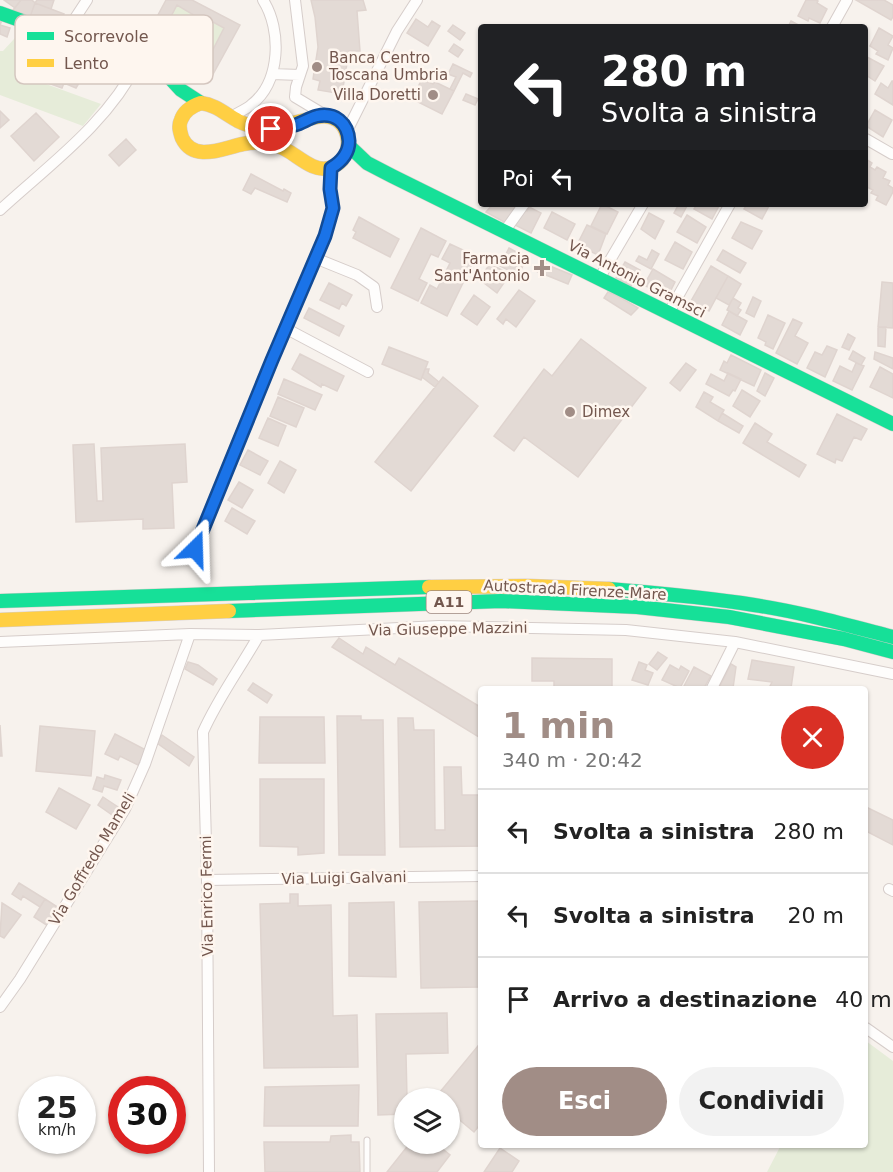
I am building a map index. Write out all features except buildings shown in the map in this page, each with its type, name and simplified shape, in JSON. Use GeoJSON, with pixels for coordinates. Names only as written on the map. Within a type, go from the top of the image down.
{"type":"FeatureCollection","features":[{"type":"Feature","properties":{"kind":"main road"},"geometry":{"type":"LineString","coordinates":[[0,13],[15,18]]}},
{"type":"Feature","properties":{"kind":"main road"},"geometry":{"type":"LineString","coordinates":[[176,84],[201,103]]}},
{"type":"Feature","properties":{"kind":"main road"},"geometry":{"type":"LineString","coordinates":[[181,90],[185,112]]}},
{"type":"Feature","properties":{"kind":"main road"},"geometry":{"type":"LineString","coordinates":[[315,166],[290,151],[270,144],[245,142],[214,153],[199,153],[187,147],[179,131],[180,121],[192,106],[201,103],[212,104],[231,117],[253,127],[271,129],[294,126],[314,117],[331,117]]}},
{"type":"Feature","properties":{"kind":"main road","name":"Via Antonio Gramsci"},"geometry":{"type":"LineString","coordinates":[[331,117],[343,123],[348,138],[367,163],[893,424]]}},
{"type":"Feature","properties":{"kind":"main road"},"geometry":{"type":"LineString","coordinates":[[336,164],[347,152],[348,138]]}},
{"type":"Feature","properties":{"kind":"main road","name":"Via Antonio Gramsci"},"geometry":{"type":"LineString","coordinates":[[315,166],[323,169],[336,164],[367,163]]}},
{"type":"Feature","properties":{"kind":"main road","name":"Autostrada Firenze-Mare"},"geometry":{"type":"LineString","coordinates":[[0,601],[463,586],[560,586],[633,591],[757,606],[893,637]]}},
{"type":"Feature","properties":{"kind":"main road","name":"Autostrada Firenze-Mare"},"geometry":{"type":"LineString","coordinates":[[0,620],[512,601],[627,606],[729,617],[844,639],[893,652]]}},
{"type":"Feature","properties":{"kind":"street"},"geometry":{"type":"LineString","coordinates":[[77,15],[87,0]]}},
{"type":"Feature","properties":{"kind":"street"},"geometry":{"type":"LineString","coordinates":[[295,0],[303,66],[296,97],[331,117],[362,105]]}},
{"type":"Feature","properties":{"kind":"street"},"geometry":{"type":"LineString","coordinates":[[348,138],[396,31],[417,0]]}},
{"type":"Feature","properties":{"kind":"street"},"geometry":{"type":"LineString","coordinates":[[834,24],[847,0]]}},
{"type":"Feature","properties":{"kind":"street"},"geometry":{"type":"LineString","coordinates":[[231,117],[253,104],[275,68],[274,29],[268,2]]}},
{"type":"Feature","properties":{"kind":"street"},"geometry":{"type":"LineString","coordinates":[[272,74],[300,75]]}},
{"type":"Feature","properties":{"kind":"street"},"geometry":{"type":"LineString","coordinates":[[0,210],[95,123],[127,84]]}},
{"type":"Feature","properties":{"kind":"street"},"geometry":{"type":"LineString","coordinates":[[868,141],[892,154]]}},
{"type":"Feature","properties":{"kind":"street"},"geometry":{"type":"LineString","coordinates":[[195,549],[325,236],[333,208],[330,189],[336,164]]}},
{"type":"Feature","properties":{"kind":"street"},"geometry":{"type":"LineString","coordinates":[[315,166],[330,189]]}},
{"type":"Feature","properties":{"kind":"street"},"geometry":{"type":"LineString","coordinates":[[504,232],[522,207]]}},
{"type":"Feature","properties":{"kind":"street"},"geometry":{"type":"LineString","coordinates":[[599,279],[641,207]]}},
{"type":"Feature","properties":{"kind":"street"},"geometry":{"type":"LineString","coordinates":[[668,314],[728,207]]}},
{"type":"Feature","properties":{"kind":"street"},"geometry":{"type":"LineString","coordinates":[[315,258],[357,275],[374,287],[377,306]]}},
{"type":"Feature","properties":{"kind":"street"},"geometry":{"type":"LineString","coordinates":[[285,328],[368,372]]}},
{"type":"Feature","properties":{"kind":"street","name":"Via Giuseppe Mazzini"},"geometry":{"type":"LineString","coordinates":[[0,642],[190,634],[259,635],[439,626],[626,630],[735,642],[893,674]]}},
{"type":"Feature","properties":{"kind":"street","name":"Via Goffredo Mameli"},"geometry":{"type":"LineString","coordinates":[[0,1007],[20,979],[125,809],[145,764],[190,634]]}},
{"type":"Feature","properties":{"kind":"street","name":"Via Enrico Fermi"},"geometry":{"type":"LineString","coordinates":[[209,1172],[207,880],[203,732],[259,635]]}},
{"type":"Feature","properties":{"kind":"street"},"geometry":{"type":"LineString","coordinates":[[713,686],[735,642]]}},
{"type":"Feature","properties":{"kind":"street","name":"Via Luigi Galvani"},"geometry":{"type":"LineString","coordinates":[[207,880],[478,876]]}},
{"type":"Feature","properties":{"kind":"street"},"geometry":{"type":"LineString","coordinates":[[868,1030],[893,1047]]}},
{"type":"Feature","properties":{"kind":"lane"},"geometry":{"type":"LineString","coordinates":[[367,1140],[367,1172]]}},
{"type":"Feature","properties":{"kind":"green space"},"geometry":{"type":"Polygon","coordinates":[[[166,0],[192,0],[240,25],[213,74],[213,15],[158,15],[166,0]]]}},
{"type":"Feature","properties":{"kind":"green space"},"geometry":{"type":"Polygon","coordinates":[[[15,38],[15,84],[46,84],[101,104],[83,126],[0,95],[0,51],[3,51],[15,38]]]}},
{"type":"Feature","properties":{"kind":"green space"},"geometry":{"type":"Polygon","coordinates":[[[868,1042],[893,1061],[893,1172],[767,1172],[779,1148],[868,1148],[868,1042]]]}},
{"type":"Feature","properties":{"kind":"traffic: fast"},"geometry":{"type":"LineString","coordinates":[[0,13],[15,18]]}},
{"type":"Feature","properties":{"kind":"traffic: fast"},"geometry":{"type":"LineString","coordinates":[[176,84],[201,103]]}},
{"type":"Feature","properties":{"kind":"traffic: fast"},"geometry":{"type":"LineString","coordinates":[[348,145],[367,163],[392,176],[893,424]]}},
{"type":"Feature","properties":{"kind":"traffic: fast"},"geometry":{"type":"LineString","coordinates":[[0,601],[429,587]]}},
{"type":"Feature","properties":{"kind":"traffic: fast"},"geometry":{"type":"LineString","coordinates":[[609,589],[700,597],[772,608],[893,637]]}},
{"type":"Feature","properties":{"kind":"traffic: fast"},"geometry":{"type":"LineString","coordinates":[[229,611],[501,601],[637,607],[729,617],[844,639],[893,652]]}},
{"type":"Feature","properties":{"kind":"traffic: slow"},"geometry":{"type":"LineString","coordinates":[[201,103],[216,108],[238,121],[258,127],[278,127],[317,117],[338,120],[347,136],[348,146],[345,156],[339,163],[322,169],[308,164],[282,147],[267,143],[247,143],[210,152],[194,150],[187,146],[182,138],[180,124],[186,111],[201,103]]}},
{"type":"Feature","properties":{"kind":"traffic: slow"},"geometry":{"type":"LineString","coordinates":[[429,587],[527,586],[609,589]]}},
{"type":"Feature","properties":{"kind":"traffic: slow"},"geometry":{"type":"LineString","coordinates":[[0,620],[229,611]]}},
{"type":"Feature","properties":{"kind":"place","name":"Banca Centro Toscana Umbria"},"geometry":{"type":"Point","coordinates":[317,67]}},
{"type":"Feature","properties":{"kind":"place","name":"Villa Doretti"},"geometry":{"type":"Point","coordinates":[433,95]}},
{"type":"Feature","properties":{"kind":"place","name":"Farmacia Sant'Antonio"},"geometry":{"type":"Point","coordinates":[542,268]}},
{"type":"Feature","properties":{"kind":"place","name":"Dimex"},"geometry":{"type":"Point","coordinates":[570,412]}},
{"type":"Feature","properties":{"kind":"route"},"geometry":{"type":"LineString","coordinates":[[195,549],[325,236],[333,208],[330,189],[331,168],[347,152],[349,141],[343,123],[332,116],[314,117],[294,126],[271,129]]}}]}
